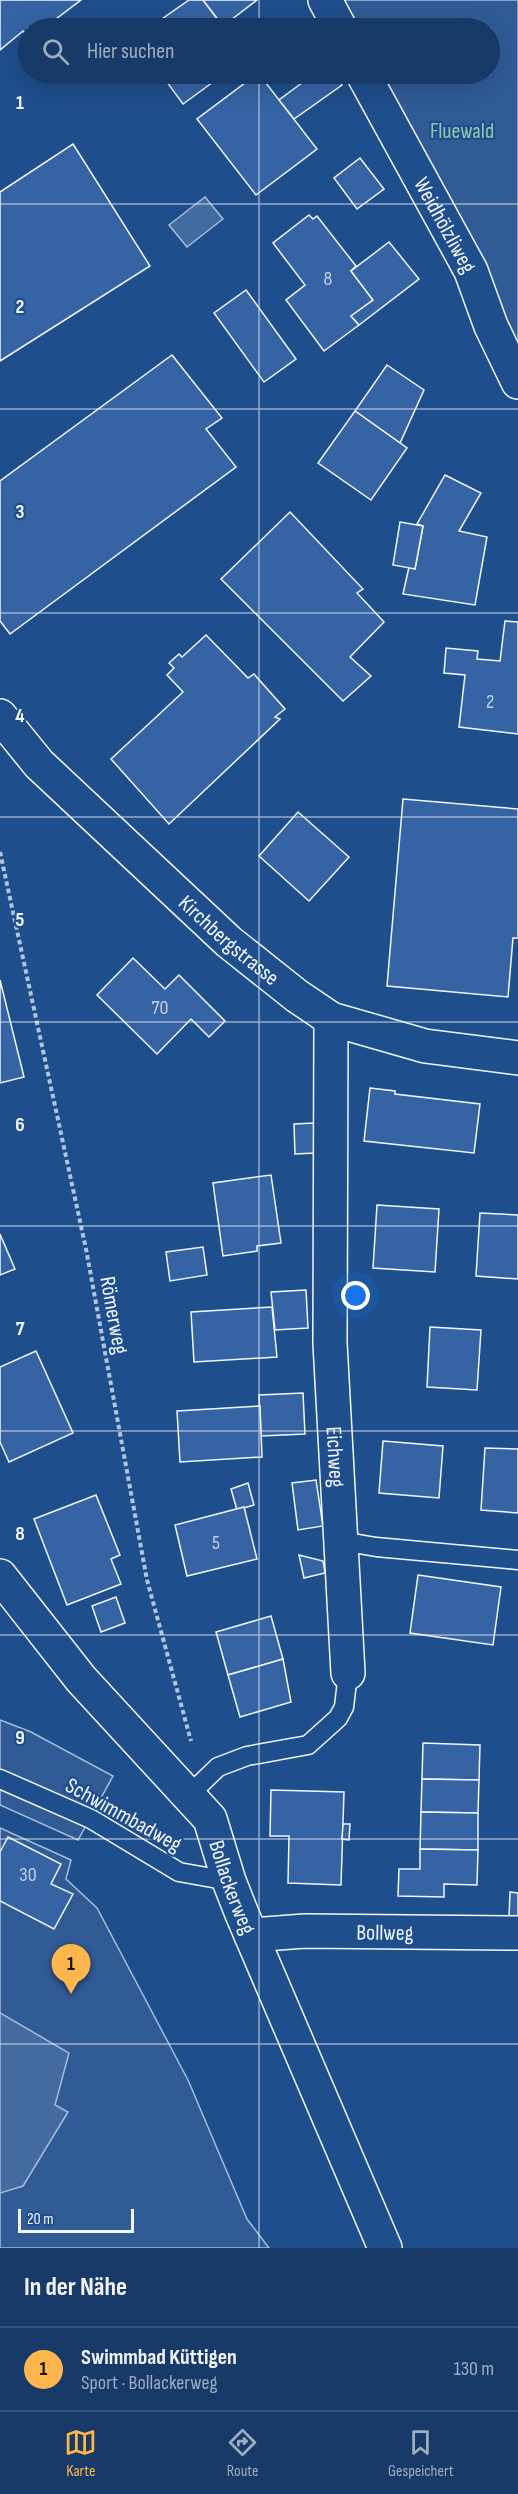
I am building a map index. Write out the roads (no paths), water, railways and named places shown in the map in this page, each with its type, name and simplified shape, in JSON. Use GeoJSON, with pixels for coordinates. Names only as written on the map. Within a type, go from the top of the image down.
{"type":"FeatureCollection","features":[{"type":"Feature","properties":{"kind":"street"},"geometry":{"type":"LineString","coordinates":[[326,0],[335,18]]}},
{"type":"Feature","properties":{"kind":"street","name":"Weidhölzliweg"},"geometry":{"type":"LineString","coordinates":[[368,84],[471,272],[491,326],[518,381]]}},
{"type":"Feature","properties":{"kind":"street","name":"Kirchbergstrasse"},"geometry":{"type":"LineString","coordinates":[[0,716],[39,764],[229,942],[331,1019],[425,1046],[518,1058]]}},
{"type":"Feature","properties":{"kind":"street","name":"Eichweg"},"geometry":{"type":"LineString","coordinates":[[331,1019],[330,1343],[348,1674]]}},
{"type":"Feature","properties":{"kind":"street","name":"Bollackerweg"},"geometry":{"type":"LineString","coordinates":[[0,1576],[81,1679],[195,1789],[210,1819],[229,1881],[251,1935],[385,2248]]}},
{"type":"Feature","properties":{"kind":"street","name":"Bollweg"},"geometry":{"type":"LineString","coordinates":[[251,1935],[304,1931],[518,1933]]}},
{"type":"Feature","properties":{"kind":"lane"},"geometry":{"type":"LineString","coordinates":[[341,1541],[376,1547],[518,1560]]}},
{"type":"Feature","properties":{"kind":"lane","name":"Eichweg"},"geometry":{"type":"LineString","coordinates":[[195,1789],[218,1767],[247,1756],[308,1745],[338,1718],[344,1707],[348,1674]]}},
{"type":"Feature","properties":{"kind":"lane","name":"Schwimmbadweg"},"geometry":{"type":"LineString","coordinates":[[0,1779],[91,1819],[179,1872],[229,1881]]}},
{"type":"Feature","properties":{"kind":"place","name":"Swimmbad Küttigen"},"geometry":{"type":"Point","coordinates":[71,1994]}},
{"type":"Feature","properties":{"kind":"park label","name":"Fluewald"},"geometry":{"type":"Point","coordinates":[462,130]}}]}
